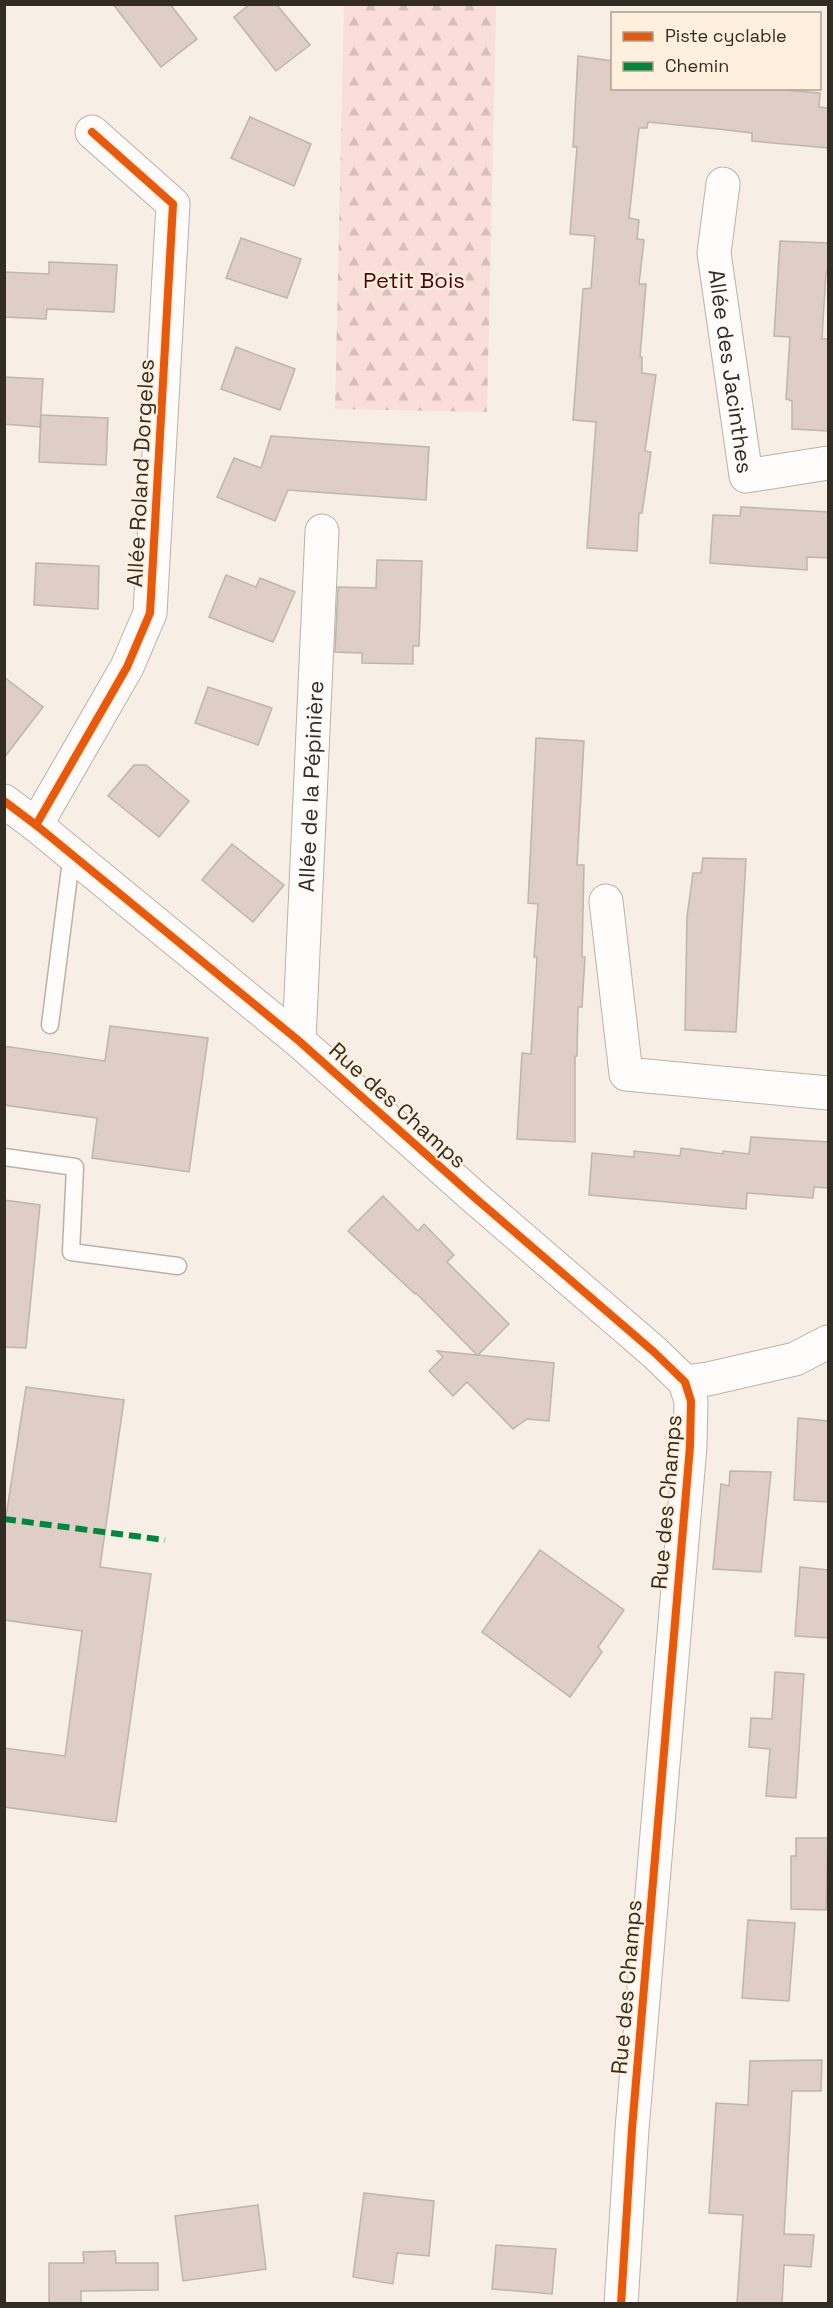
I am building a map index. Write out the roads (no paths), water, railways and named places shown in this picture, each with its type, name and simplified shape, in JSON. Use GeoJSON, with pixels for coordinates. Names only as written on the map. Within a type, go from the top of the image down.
{"type":"FeatureCollection","features":[{"type":"Feature","properties":{"kind":"street","name":"Allée Roland Dorgeles"},"geometry":{"type":"LineString","coordinates":[[36,825],[128,667],[150,613],[173,204],[92,132]]}},
{"type":"Feature","properties":{"kind":"street","name":"Allée des Jacinthes"},"geometry":{"type":"LineString","coordinates":[[723,184],[714,253],[746,476],[828,463]]}},
{"type":"Feature","properties":{"kind":"street","name":"Allée de la Pépinière"},"geometry":{"type":"LineString","coordinates":[[299,1041],[322,531]]}},
{"type":"Feature","properties":{"kind":"street","name":"Rue des Champs"},"geometry":{"type":"LineString","coordinates":[[4,801],[299,1041],[474,1197],[654,1352],[685,1382],[692,1401],[690,1446],[633,2117],[621,2304]]}},
{"type":"Feature","properties":{"kind":"street"},"geometry":{"type":"LineString","coordinates":[[606,901],[626,1074],[828,1093]]}},
{"type":"Feature","properties":{"kind":"street"},"geometry":{"type":"LineString","coordinates":[[685,1382],[795,1359],[828,1342]]}},
{"type":"Feature","properties":{"kind":"lane"},"geometry":{"type":"LineString","coordinates":[[50,1025],[70,868],[79,860]]}},
{"type":"Feature","properties":{"kind":"lane"},"geometry":{"type":"LineString","coordinates":[[4,1157],[75,1167],[71,1252],[178,1266]]}},
{"type":"Feature","properties":{"kind":"park label","name":"Petit Bois"},"geometry":{"type":"Point","coordinates":[414,280]}}]}
